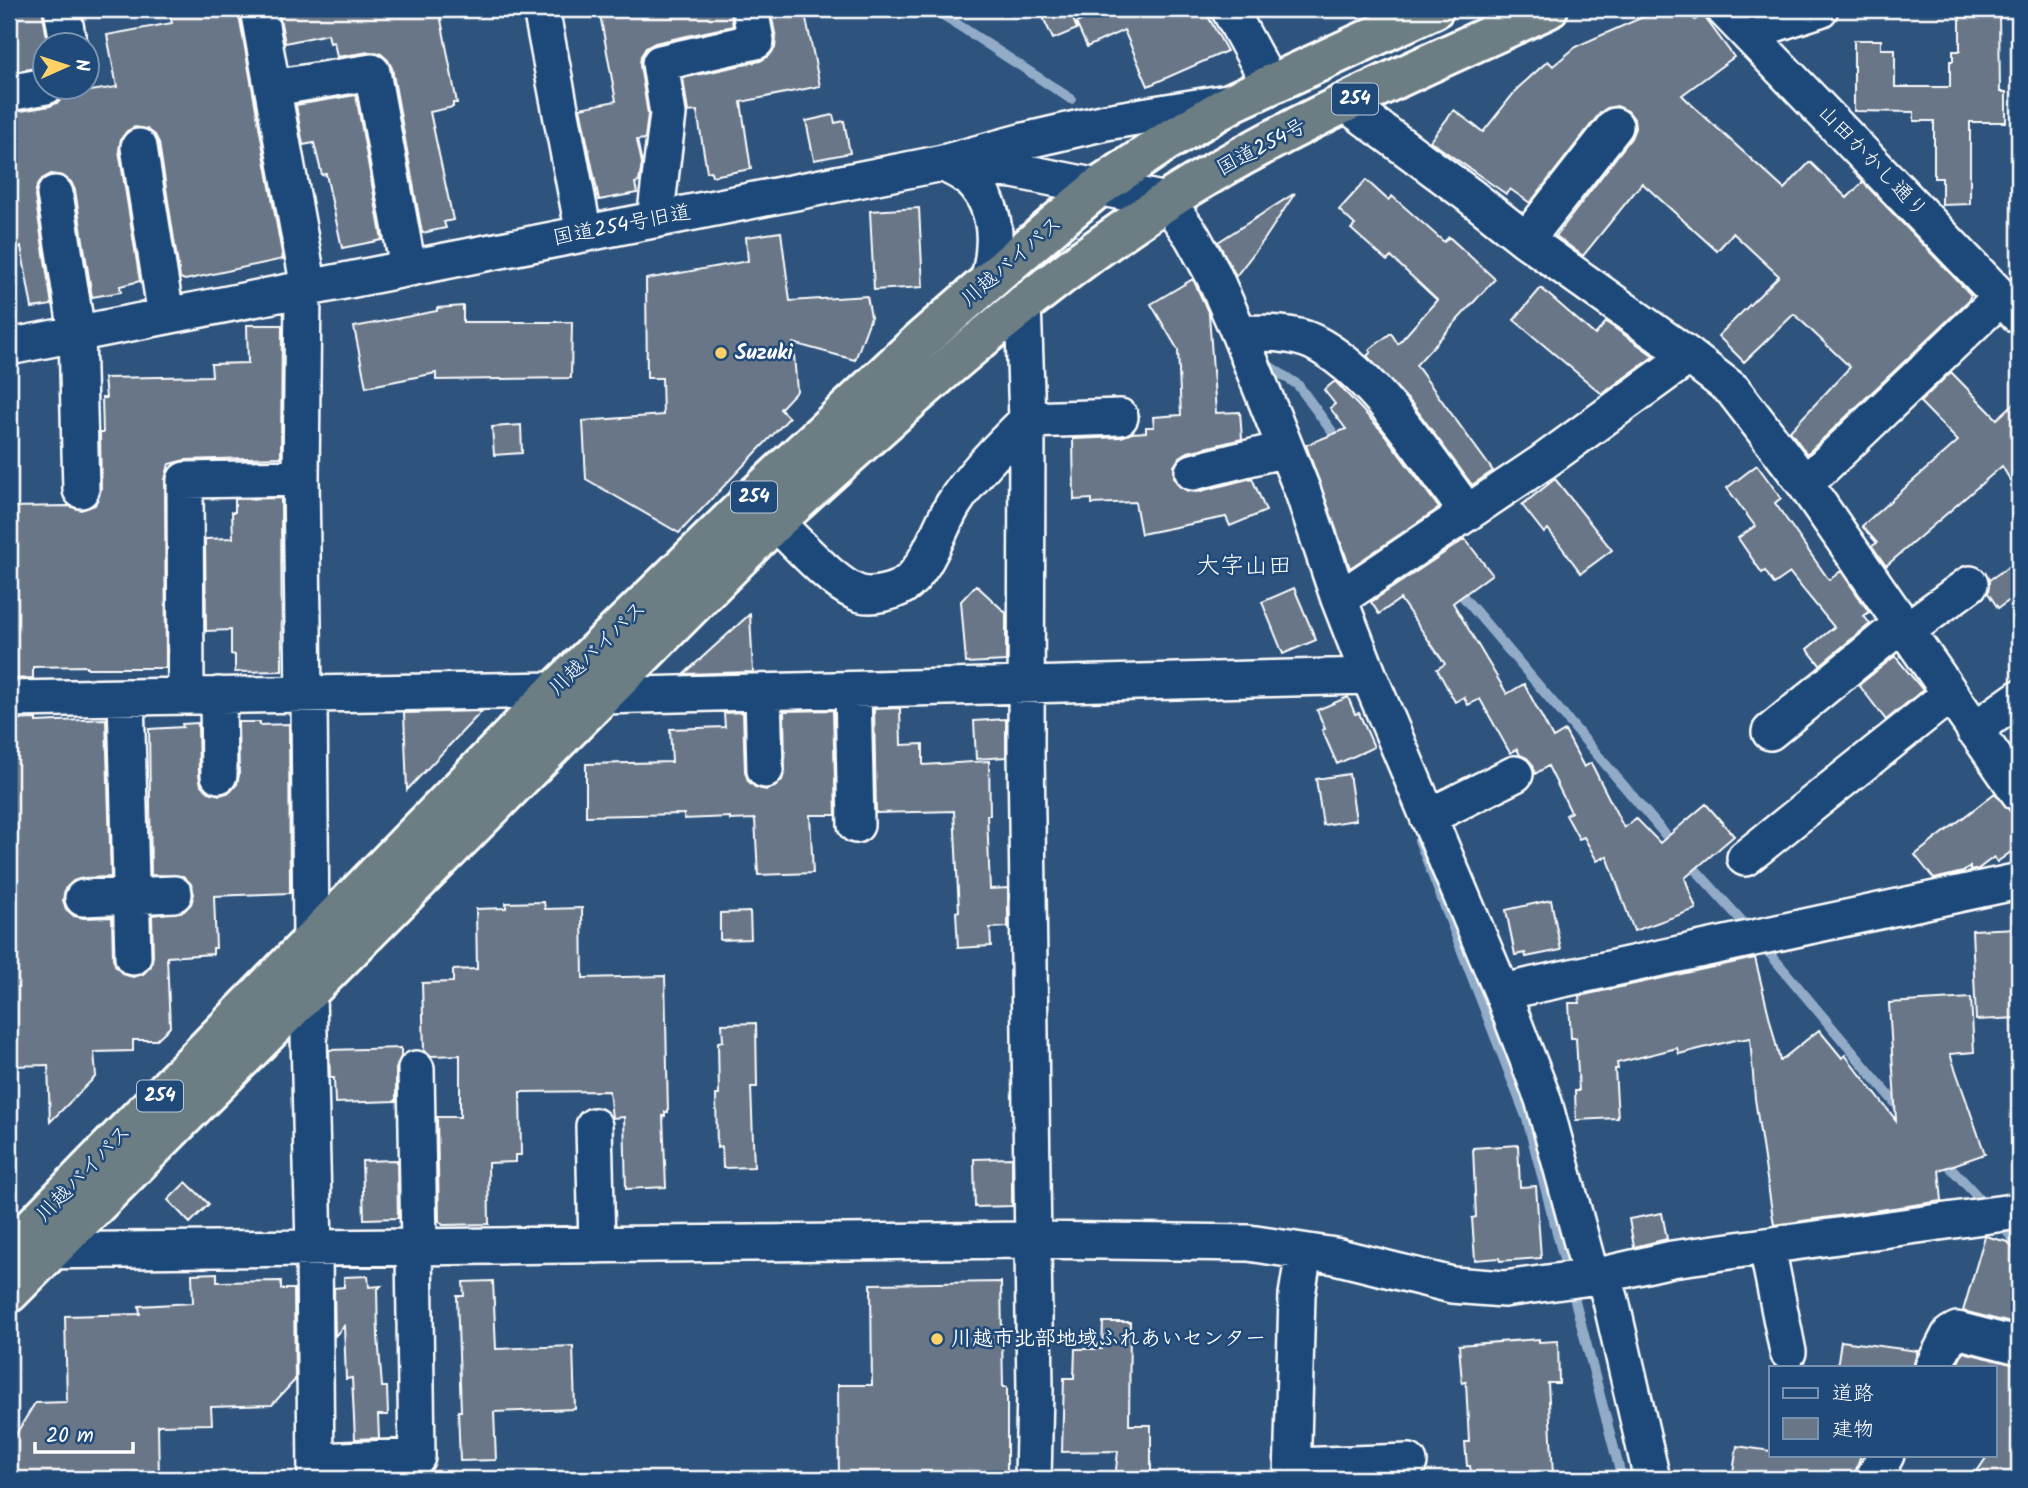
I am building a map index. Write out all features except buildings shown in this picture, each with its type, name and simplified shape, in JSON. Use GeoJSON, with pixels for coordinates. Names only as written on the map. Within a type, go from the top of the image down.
{"type":"FeatureCollection","features":[{"type":"Feature","properties":{"kind":"highway","name":"254"},"geometry":{"type":"LineString","coordinates":[[1235,101],[1434,9]]}},
{"type":"Feature","properties":{"kind":"highway","name":"国道254号"},"geometry":{"type":"LineString","coordinates":[[1167,201],[1263,146],[1346,104],[1548,9]]}},
{"type":"Feature","properties":{"kind":"highway","name":"川越バイパス"},"geometry":{"type":"LineString","coordinates":[[9,1251],[556,690],[756,495],[919,342],[1099,187],[1164,143],[1235,101]]}},
{"type":"Feature","properties":{"kind":"highway","name":"川越バイパス"},"geometry":{"type":"LineString","coordinates":[[9,1293],[775,522],[886,421],[1023,303],[1167,201]]}},
{"type":"Feature","properties":{"kind":"street"},"geometry":{"type":"LineString","coordinates":[[62,9],[66,32]]}},
{"type":"Feature","properties":{"kind":"street"},"geometry":{"type":"LineString","coordinates":[[258,9],[306,288],[301,478],[311,940]]}},
{"type":"Feature","properties":{"kind":"street"},"geometry":{"type":"LineString","coordinates":[[541,9],[584,234]]}},
{"type":"Feature","properties":{"kind":"street"},"geometry":{"type":"LineString","coordinates":[[655,220],[668,114],[660,63],[756,41],[750,9]]}},
{"type":"Feature","properties":{"kind":"street"},"geometry":{"type":"LineString","coordinates":[[1229,9],[1270,84]]}},
{"type":"Feature","properties":{"kind":"street"},"geometry":{"type":"LineString","coordinates":[[1736,21],[1820,9]]}},
{"type":"Feature","properties":{"kind":"street","name":"山田かかし通り"},"geometry":{"type":"LineString","coordinates":[[1736,21],[2010,307]]}},
{"type":"Feature","properties":{"kind":"street"},"geometry":{"type":"LineString","coordinates":[[273,88],[372,72],[408,268]]}},
{"type":"Feature","properties":{"kind":"street"},"geometry":{"type":"LineString","coordinates":[[9,93],[32,89]]}},
{"type":"Feature","properties":{"kind":"street","name":"国道254号旧道"},"geometry":{"type":"LineString","coordinates":[[9,347],[943,163],[1106,122],[1235,101]]}},
{"type":"Feature","properties":{"kind":"street"},"geometry":{"type":"LineString","coordinates":[[1346,104],[1526,240],[1777,420],[1805,484],[2019,793]]}},
{"type":"Feature","properties":{"kind":"street"},"geometry":{"type":"LineString","coordinates":[[1526,240],[1615,126]]}},
{"type":"Feature","properties":{"kind":"street"},"geometry":{"type":"LineString","coordinates":[[139,147],[166,316]]}},
{"type":"Feature","properties":{"kind":"street"},"geometry":{"type":"LineString","coordinates":[[943,163],[1013,170],[1167,201],[1192,236],[1213,274],[1303,492],[1368,676],[1502,992],[1543,1099],[1594,1276],[1607,1288],[1611,1301],[1652,1479]]}},
{"type":"Feature","properties":{"kind":"street"},"geometry":{"type":"LineString","coordinates":[[943,163],[969,178],[990,210],[995,238],[995,259],[987,284]]}},
{"type":"Feature","properties":{"kind":"street"},"geometry":{"type":"LineString","coordinates":[[55,194],[77,333],[80,490]]}},
{"type":"Feature","properties":{"kind":"street"},"geometry":{"type":"LineString","coordinates":[[1023,303],[1027,420],[1026,686],[1035,1390],[1033,1479]]}},
{"type":"Feature","properties":{"kind":"street"},"geometry":{"type":"LineString","coordinates":[[1805,484],[2010,307]]}},
{"type":"Feature","properties":{"kind":"street"},"geometry":{"type":"LineString","coordinates":[[1239,333],[1271,333],[1312,341],[1353,368],[1396,418],[1467,512]]}},
{"type":"Feature","properties":{"kind":"street"},"geometry":{"type":"LineString","coordinates":[[1339,599],[1543,462],[1689,356]]}},
{"type":"Feature","properties":{"kind":"street"},"geometry":{"type":"LineString","coordinates":[[775,522],[841,584],[862,594],[886,592],[904,586],[919,569],[954,503],[986,462],[1027,420],[1120,417]]}},
{"type":"Feature","properties":{"kind":"street"},"geometry":{"type":"LineString","coordinates":[[1193,472],[1285,449]]}},
{"type":"Feature","properties":{"kind":"street"},"geometry":{"type":"LineString","coordinates":[[219,775],[202,695],[185,480],[301,478]]}},
{"type":"Feature","properties":{"kind":"street"},"geometry":{"type":"LineString","coordinates":[[1770,732],[1904,627],[1970,584]]}},
{"type":"Feature","properties":{"kind":"street"},"geometry":{"type":"LineString","coordinates":[[602,696],[1368,676]]}},
{"type":"Feature","properties":{"kind":"street"},"geometry":{"type":"LineString","coordinates":[[9,699],[556,690]]}},
{"type":"Feature","properties":{"kind":"street"},"geometry":{"type":"LineString","coordinates":[[853,691],[856,825]]}},
{"type":"Feature","properties":{"kind":"street"},"geometry":{"type":"LineString","coordinates":[[763,692],[765,770]]}},
{"type":"Feature","properties":{"kind":"street"},"geometry":{"type":"LineString","coordinates":[[1745,858],[1950,694]]}},
{"type":"Feature","properties":{"kind":"street"},"geometry":{"type":"LineString","coordinates":[[127,697],[133,957]]}},
{"type":"Feature","properties":{"kind":"street"},"geometry":{"type":"LineString","coordinates":[[1974,730],[2019,698]]}},
{"type":"Feature","properties":{"kind":"street"},"geometry":{"type":"LineString","coordinates":[[1428,817],[1515,774]]}},
{"type":"Feature","properties":{"kind":"street"},"geometry":{"type":"LineString","coordinates":[[1502,992],[2019,881]]}},
{"type":"Feature","properties":{"kind":"street"},"geometry":{"type":"LineString","coordinates":[[83,898],[174,894]]}},
{"type":"Feature","properties":{"kind":"street"},"geometry":{"type":"LineString","coordinates":[[308,992],[316,1470],[417,1457],[416,1069]]}},
{"type":"Feature","properties":{"kind":"street"},"geometry":{"type":"LineString","coordinates":[[594,1126],[597,1245]]}},
{"type":"Feature","properties":{"kind":"street"},"geometry":{"type":"LineString","coordinates":[[9,1251],[1032,1240],[1249,1243],[1335,1256],[1452,1286],[1504,1289],[1594,1276],[1672,1259],[2019,1211]]}},
{"type":"Feature","properties":{"kind":"street"},"geometry":{"type":"LineString","coordinates":[[1767,1247],[1788,1352]]}},
{"type":"Feature","properties":{"kind":"street"},"geometry":{"type":"LineString","coordinates":[[1304,1252],[1297,1295],[1293,1473],[1409,1462]]}},
{"type":"Feature","properties":{"kind":"street"},"geometry":{"type":"LineString","coordinates":[[1934,1366],[1950,1334],[1957,1330],[2019,1346]]}},
{"type":"Feature","properties":{"kind":"street"},"geometry":{"type":"LineString","coordinates":[[1873,1479],[1885,1456]]}},
{"type":"Feature","properties":{"kind":"waterway"},"geometry":{"type":"LineString","coordinates":[[934,9],[1071,99]]}},
{"type":"Feature","properties":{"kind":"waterway"},"geometry":{"type":"LineString","coordinates":[[1263,362],[1298,385],[1341,444]]}},
{"type":"Feature","properties":{"kind":"waterway"},"geometry":{"type":"LineString","coordinates":[[1455,587],[1674,845]]}},
{"type":"Feature","properties":{"kind":"waterway"},"geometry":{"type":"LineString","coordinates":[[1419,840],[1527,1119],[1622,1479]]}},
{"type":"Feature","properties":{"kind":"waterway"},"geometry":{"type":"LineString","coordinates":[[1686,859],[1751,931]]}},
{"type":"Feature","properties":{"kind":"waterway"},"geometry":{"type":"LineString","coordinates":[[1761,943],[1902,1111]]}},
{"type":"Feature","properties":{"kind":"waterway"},"geometry":{"type":"LineString","coordinates":[[1941,1157],[1988,1208]]}},
{"type":"Feature","properties":{"kind":"waterway"},"geometry":{"type":"LineString","coordinates":[[1999,1222],[2019,1246]]}},
{"type":"Feature","properties":{"kind":"place","name":"Suzuki"},"geometry":{"type":"Point","coordinates":[721,353]}},
{"type":"Feature","properties":{"kind":"place","name":"川越市北部地域ふれあいセンター"},"geometry":{"type":"Point","coordinates":[937,1339]}},
{"type":"Feature","properties":{"kind":"district","name":"大字山田"},"geometry":{"type":"Point","coordinates":[1244,566]}}]}
